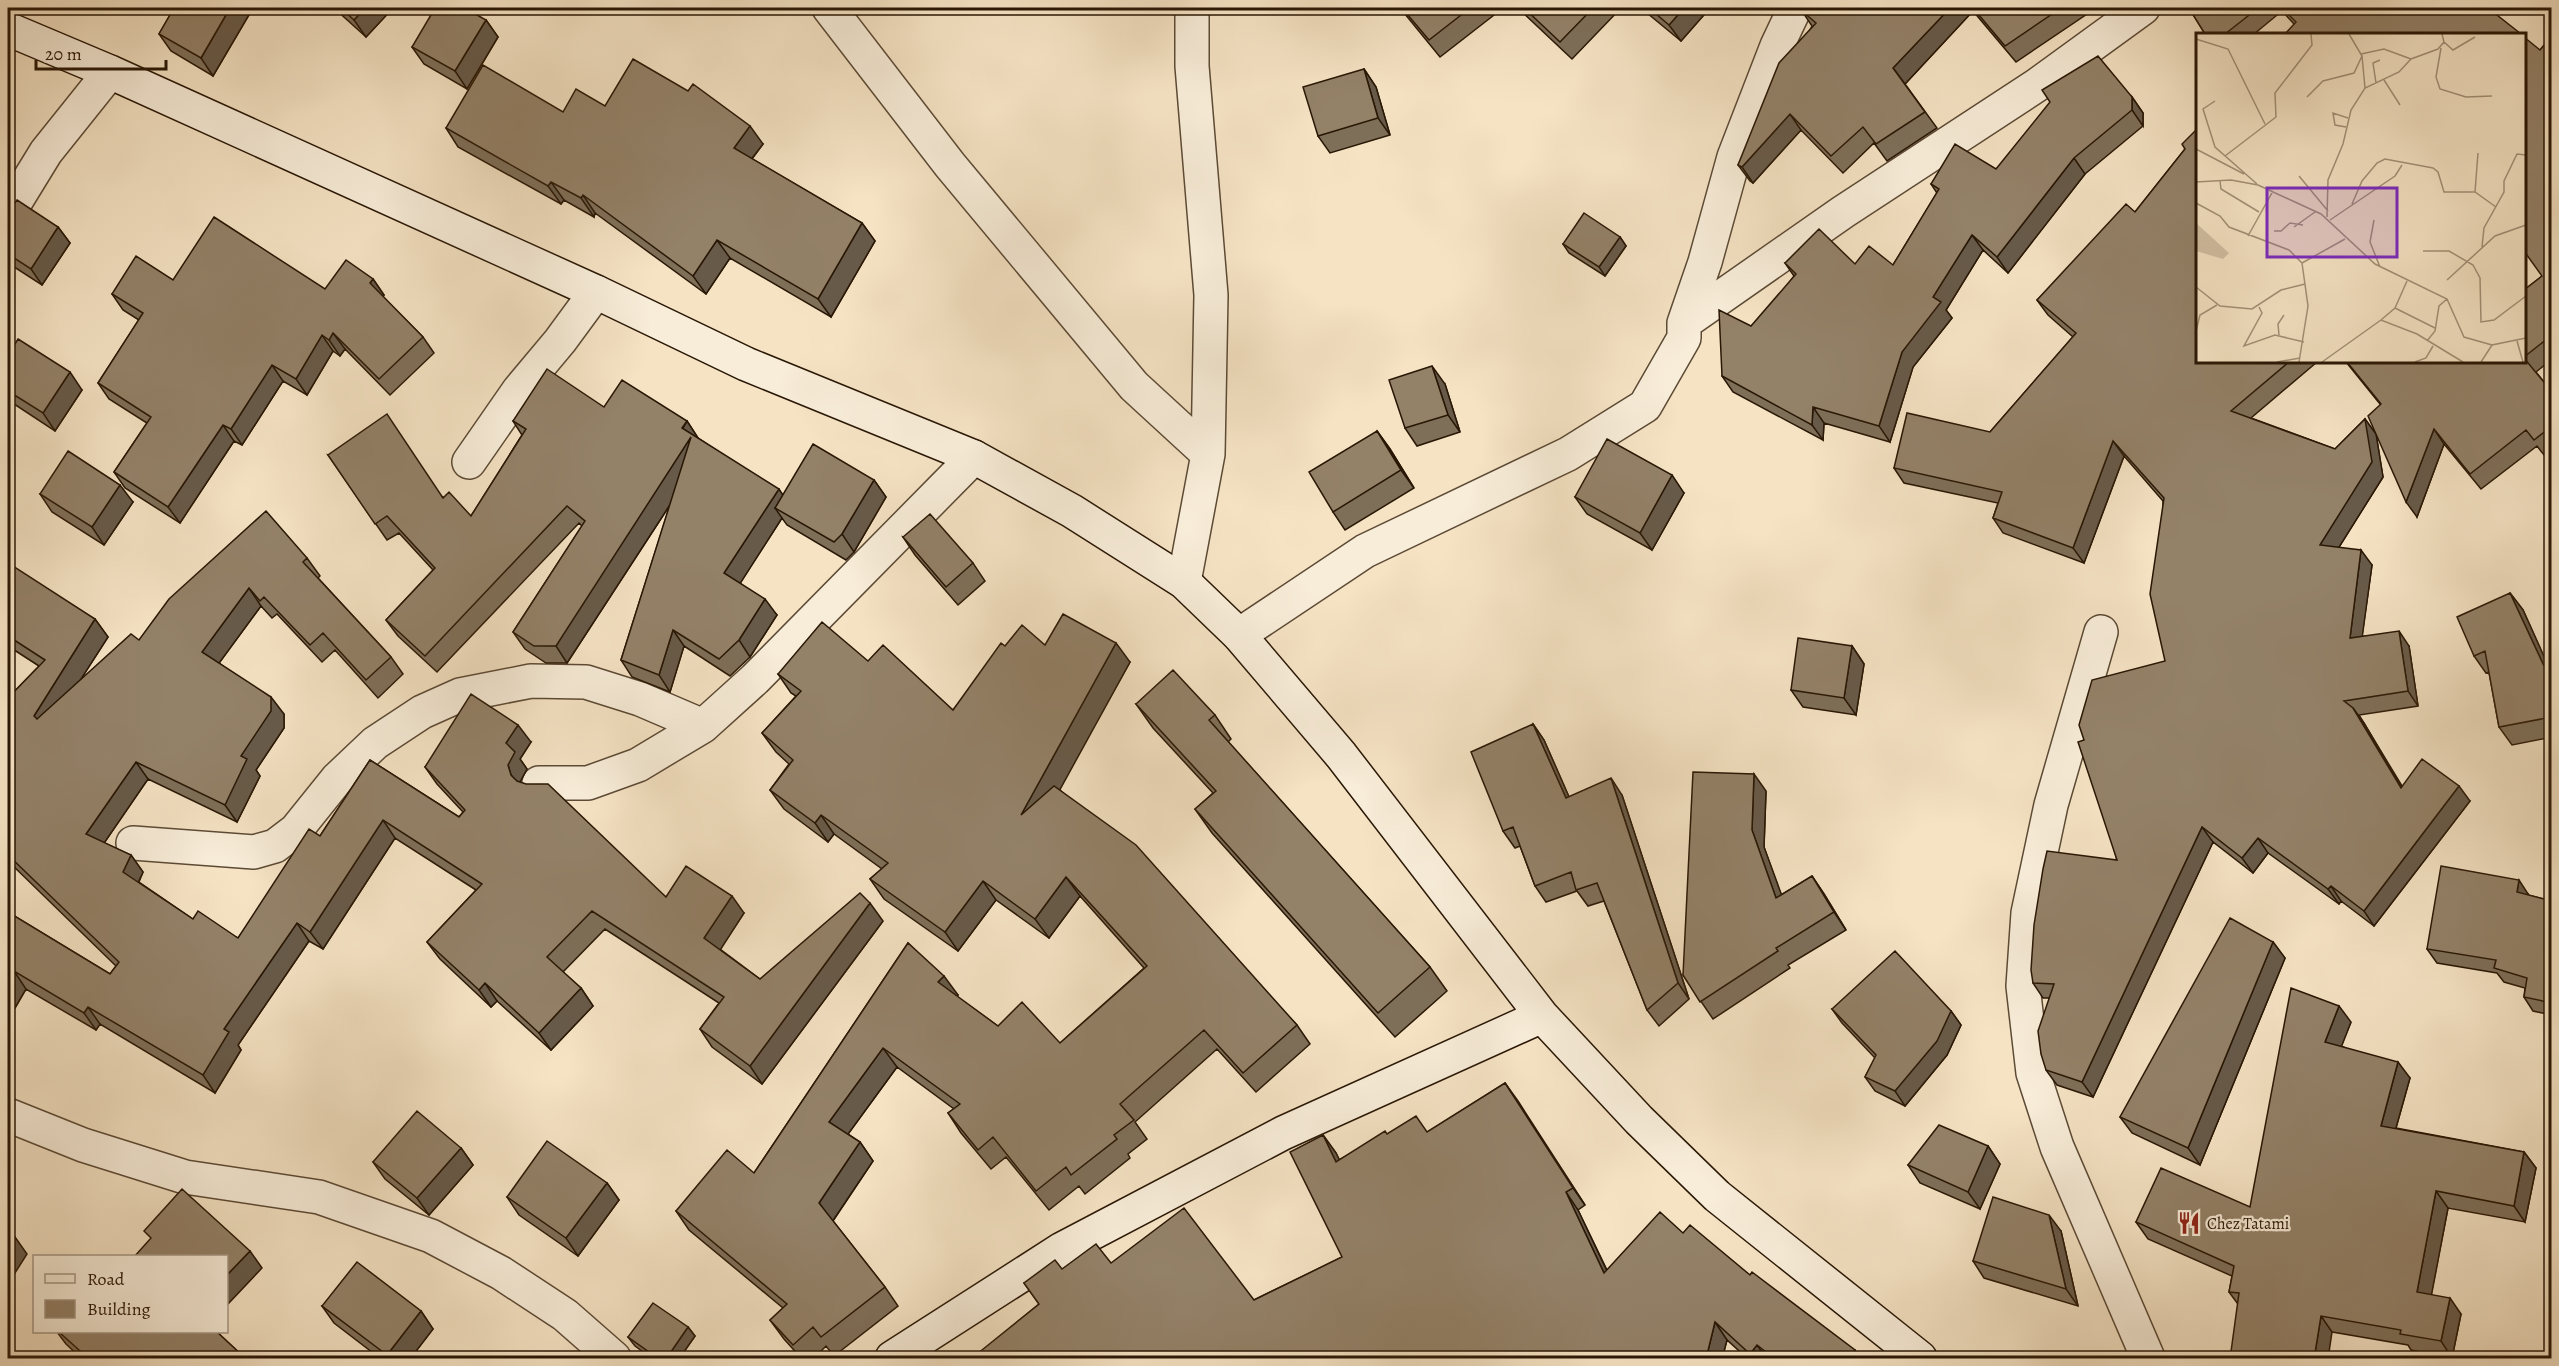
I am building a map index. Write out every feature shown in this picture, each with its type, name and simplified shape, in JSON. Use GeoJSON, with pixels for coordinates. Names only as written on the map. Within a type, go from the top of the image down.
{"type":"FeatureCollection","features":[{"type":"Feature","properties":{"kind":"street"},"geometry":{"type":"LineString","coordinates":[[828,8],[950,165],[1134,386],[1208,454]]}},
{"type":"Feature","properties":{"kind":"street"},"geometry":{"type":"LineString","coordinates":[[1184,582],[1208,454],[1210,295],[1192,66],[1192,8]]}},
{"type":"Feature","properties":{"kind":"street"},"geometry":{"type":"LineString","coordinates":[[1239,635],[1365,551],[1568,454],[1645,406],[1684,338],[1684,323],[1705,262],[1734,157],[1777,46],[1795,8]]}},
{"type":"Feature","properties":{"kind":"street"},"geometry":{"type":"LineString","coordinates":[[1684,323],[1843,212],[2037,85],[2143,8]]}},
{"type":"Feature","properties":{"kind":"street"},"geometry":{"type":"LineString","coordinates":[[8,28],[596,292],[746,364],[974,458],[1072,511],[1184,582],[1239,635],[1341,755],[1542,1016],[1639,1120],[1717,1196],[1920,1359]]}},
{"type":"Feature","properties":{"kind":"street"},"geometry":{"type":"LineString","coordinates":[[8,214],[46,152],[110,72]]}},
{"type":"Feature","properties":{"kind":"street"},"geometry":{"type":"LineString","coordinates":[[469,462],[519,390],[560,341],[596,292]]}},
{"type":"Feature","properties":{"kind":"street"},"geometry":{"type":"LineString","coordinates":[[539,783],[588,783],[638,765],[703,726],[755,679],[974,458]]}},
{"type":"Feature","properties":{"kind":"street"},"geometry":{"type":"LineString","coordinates":[[2101,632],[2051,805],[2028,913],[2023,986],[2033,1073],[2056,1147],[2148,1359]]}},
{"type":"Feature","properties":{"kind":"street"},"geometry":{"type":"LineString","coordinates":[[133,843],[254,852],[275,846],[296,830],[337,779],[375,743],[422,712],[460,695],[531,681],[586,682],[640,699],[703,726]]}},
{"type":"Feature","properties":{"kind":"street"},"geometry":{"type":"LineString","coordinates":[[892,1359],[1062,1249],[1283,1133],[1542,1016]]}},
{"type":"Feature","properties":{"kind":"street"},"geometry":{"type":"LineString","coordinates":[[8,1115],[83,1145],[185,1177],[319,1197],[431,1236],[501,1273],[565,1315],[615,1359]]}},
{"type":"Feature","properties":{"kind":"building"},"geometry":{"type":"Polygon","coordinates":[[[174,8],[230,8],[201,58],[159,34],[174,8]]]}},
{"type":"Feature","properties":{"kind":"building"},"geometry":{"type":"Polygon","coordinates":[[[341,8],[365,8],[354,20],[341,8]]]}},
{"type":"Feature","properties":{"kind":"building"},"geometry":{"type":"Polygon","coordinates":[[[435,8],[465,8],[486,20],[455,71],[412,47],[435,8]]]}},
{"type":"Feature","properties":{"kind":"building"},"geometry":{"type":"Polygon","coordinates":[[[1402,8],[1470,8],[1429,40],[1402,8]]]}},
{"type":"Feature","properties":{"kind":"building"},"geometry":{"type":"Polygon","coordinates":[[[1524,8],[1593,8],[1560,42],[1524,8]]]}},
{"type":"Feature","properties":{"kind":"building"},"geometry":{"type":"Polygon","coordinates":[[[1649,8],[1684,8],[1669,25],[1649,8]]]}},
{"type":"Feature","properties":{"kind":"building"},"geometry":{"type":"Polygon","coordinates":[[[1805,8],[1950,8],[1893,68],[1925,112],[1876,144],[1863,127],[1831,156],[1790,114],[1742,167],[1738,165],[1779,63],[1816,23],[1802,11],[1805,8]]]}},
{"type":"Feature","properties":{"kind":"building"},"geometry":{"type":"Polygon","coordinates":[[[1973,8],[2061,8],[2005,46],[1973,8]]]}},
{"type":"Feature","properties":{"kind":"building"},"geometry":{"type":"Polygon","coordinates":[[[2189,8],[2258,8],[2226,33],[2204,33],[2189,8]]]}},
{"type":"Feature","properties":{"kind":"building"},"geometry":{"type":"Polygon","coordinates":[[[2282,8],[2488,8],[2520,33],[2286,33],[2296,22],[2282,8]]]}},
{"type":"Feature","properties":{"kind":"building"},"geometry":{"type":"Polygon","coordinates":[[[2552,36],[2552,335],[2526,355],[2526,288],[2542,276],[2526,254],[2526,39],[2540,50],[2552,36]]]}},
{"type":"Feature","properties":{"kind":"building"},"geometry":{"type":"Polygon","coordinates":[[[2098,56],[2132,97],[2132,110],[2074,158],[1997,257],[1972,235],[1933,297],[1941,302],[1902,352],[1879,426],[1813,407],[1812,425],[1722,376],[1719,310],[1751,326],[1796,274],[1785,263],[1819,229],[1855,264],[1869,246],[1893,265],[1939,189],[1931,184],[1955,144],[1996,169],[2050,102],[2042,90],[2098,56]]]}},
{"type":"Feature","properties":{"kind":"building"},"geometry":{"type":"Polygon","coordinates":[[[633,59],[688,91],[693,84],[750,126],[734,148],[862,223],[818,299],[717,240],[693,276],[583,195],[581,198],[551,182],[548,186],[446,128],[483,65],[563,112],[576,89],[605,106],[633,59]]]}},
{"type":"Feature","properties":{"kind":"building"},"geometry":{"type":"Polygon","coordinates":[[[1364,69],[1378,118],[1318,136],[1303,87],[1364,69]]]}},
{"type":"Feature","properties":{"kind":"building"},"geometry":{"type":"Polygon","coordinates":[[[2196,130],[2196,363],[2288,363],[2231,411],[2335,449],[2365,419],[2372,462],[2320,545],[2361,550],[2350,638],[2399,631],[2408,691],[2344,701],[2353,708],[2401,788],[2422,759],[2459,786],[2364,911],[2331,886],[2328,889],[2258,838],[2242,858],[2202,827],[2082,1082],[2046,1070],[2041,1054],[2038,1031],[2054,984],[2033,983],[2031,970],[2034,925],[2047,851],[2117,860],[2078,742],[2084,740],[2079,725],[2092,680],[2165,661],[2150,594],[2164,498],[2113,441],[2073,548],[1993,518],[2002,492],[1894,468],[1907,413],[1990,432],[2076,333],[2037,300],[2126,204],[2135,212],[2185,149],[2182,144],[2196,130]]]}},
{"type":"Feature","properties":{"kind":"building"},"geometry":{"type":"Polygon","coordinates":[[[17,200],[58,227],[31,269],[8,254],[8,212],[17,200]]]}},
{"type":"Feature","properties":{"kind":"building"},"geometry":{"type":"Polygon","coordinates":[[[1584,213],[1620,237],[1599,267],[1563,244],[1584,213]]]}},
{"type":"Feature","properties":{"kind":"building"},"geometry":{"type":"Polygon","coordinates":[[[214,217],[325,289],[346,260],[373,279],[370,283],[423,337],[379,379],[333,333],[329,340],[322,335],[296,379],[272,365],[231,429],[223,425],[168,507],[114,472],[151,417],[98,383],[143,313],[112,294],[136,256],[173,280],[214,217]]]}},
{"type":"Feature","properties":{"kind":"building"},"geometry":{"type":"Polygon","coordinates":[[[18,339],[70,372],[43,413],[8,391],[8,355],[18,339]]]}},
{"type":"Feature","properties":{"kind":"building"},"geometry":{"type":"Polygon","coordinates":[[[2526,360],[2552,392],[2552,426],[2534,440],[2526,430],[2470,474],[2434,429],[2406,502],[2368,416],[2381,404],[2348,363],[2526,363],[2526,360]]]}},
{"type":"Feature","properties":{"kind":"building"},"geometry":{"type":"Polygon","coordinates":[[[1432,366],[1448,415],[1405,428],[1389,380],[1432,366]]]}},
{"type":"Feature","properties":{"kind":"building"},"geometry":{"type":"Polygon","coordinates":[[[547,369],[604,407],[622,380],[687,421],[682,428],[779,489],[724,573],[765,599],[739,640],[719,659],[673,630],[659,675],[621,660],[691,437],[556,646],[534,646],[513,632],[585,521],[567,506],[425,656],[386,620],[435,568],[387,516],[375,524],[328,455],[387,414],[443,498],[449,492],[471,516],[526,429],[513,421],[547,369]]]}},
{"type":"Feature","properties":{"kind":"building"},"geometry":{"type":"Polygon","coordinates":[[[1377,431],[1401,470],[1333,512],[1309,472],[1377,431]]]}},
{"type":"Feature","properties":{"kind":"building"},"geometry":{"type":"Polygon","coordinates":[[[1607,439],[1672,475],[1640,533],[1575,497],[1607,439]]]}},
{"type":"Feature","properties":{"kind":"building"},"geometry":{"type":"Polygon","coordinates":[[[813,444],[874,480],[842,534],[834,542],[775,508],[813,444]]]}},
{"type":"Feature","properties":{"kind":"building"},"geometry":{"type":"Polygon","coordinates":[[[68,451],[120,485],[92,527],[40,494],[68,451]]]}},
{"type":"Feature","properties":{"kind":"building"},"geometry":{"type":"Polygon","coordinates":[[[266,511],[307,558],[303,562],[391,657],[366,680],[323,633],[310,645],[264,597],[260,601],[249,588],[202,652],[271,697],[271,711],[241,756],[247,759],[225,805],[136,762],[86,834],[131,855],[123,872],[193,919],[198,911],[238,938],[309,829],[320,836],[370,760],[459,817],[465,810],[425,767],[471,694],[518,725],[506,743],[515,752],[508,765],[511,775],[517,781],[526,784],[548,784],[666,897],[686,866],[732,896],[704,938],[760,979],[860,893],[870,903],[750,1066],[700,1029],[724,997],[592,911],[547,957],[581,988],[539,1033],[485,983],[479,990],[427,942],[482,884],[383,820],[310,932],[297,923],[224,1029],[229,1032],[203,1075],[88,1007],[84,1013],[14,971],[8,982],[8,912],[110,974],[119,962],[8,855],[8,698],[45,660],[8,636],[8,569],[10,564],[95,619],[34,716],[37,719],[131,634],[139,640],[169,599],[266,511]]]}},
{"type":"Feature","properties":{"kind":"building"},"geometry":{"type":"Polygon","coordinates":[[[930,514],[973,563],[946,587],[903,537],[930,514]]]}},
{"type":"Feature","properties":{"kind":"building"},"geometry":{"type":"Polygon","coordinates":[[[2510,593],[2544,666],[2552,665],[2552,717],[2499,727],[2485,651],[2474,656],[2457,617],[2510,593]]]}},
{"type":"Feature","properties":{"kind":"building"},"geometry":{"type":"Polygon","coordinates":[[[1063,614],[1116,643],[1021,815],[1054,786],[1136,845],[1297,1025],[1243,1073],[1204,1030],[1120,1104],[1134,1120],[1114,1135],[1117,1139],[1071,1175],[1066,1167],[1036,1191],[993,1137],[978,1150],[948,1113],[960,1104],[883,1048],[829,1122],[860,1142],[819,1203],[885,1287],[821,1337],[813,1327],[793,1345],[770,1320],[787,1304],[676,1211],[727,1150],[754,1173],[908,943],[944,976],[938,982],[998,1026],[1022,1002],[1060,1043],[1147,966],[1066,877],[1035,919],[983,881],[945,932],[870,879],[888,863],[821,815],[815,823],[770,790],[793,760],[762,733],[801,691],[778,674],[822,622],[868,661],[883,645],[953,710],[1001,643],[1005,646],[1022,625],[1045,645],[1063,614]]]}},
{"type":"Feature","properties":{"kind":"building"},"geometry":{"type":"Polygon","coordinates":[[[1798,638],[1852,646],[1844,698],[1791,690],[1798,638]]]}},
{"type":"Feature","properties":{"kind":"building"},"geometry":{"type":"Polygon","coordinates":[[[1173,670],[1215,715],[1209,720],[1430,967],[1378,1013],[1195,809],[1216,791],[1136,704],[1173,670]]]}},
{"type":"Feature","properties":{"kind":"building"},"geometry":{"type":"Polygon","coordinates":[[[1533,724],[1566,798],[1611,778],[1678,983],[1647,1010],[1597,883],[1576,890],[1571,872],[1535,886],[1513,827],[1503,831],[1471,752],[1533,724]]]}},
{"type":"Feature","properties":{"kind":"building"},"geometry":{"type":"Polygon","coordinates":[[[1693,772],[1754,774],[1752,830],[1776,898],[1812,876],[1834,912],[1776,948],[1778,951],[1700,1002],[1683,975],[1693,772]]]}},
{"type":"Feature","properties":{"kind":"building"},"geometry":{"type":"Polygon","coordinates":[[[2441,866],[2519,880],[2517,892],[2552,901],[2552,1003],[2524,997],[2527,978],[2494,968],[2496,960],[2427,949],[2441,866]]]}},
{"type":"Feature","properties":{"kind":"building"},"geometry":{"type":"Polygon","coordinates":[[[2230,918],[2273,942],[2188,1148],[2120,1117],[2230,918]]]}},
{"type":"Feature","properties":{"kind":"building"},"geometry":{"type":"Polygon","coordinates":[[[1895,951],[1951,1011],[1937,1041],[1895,1091],[1865,1077],[1876,1055],[1832,1009],[1895,951]]]}},
{"type":"Feature","properties":{"kind":"building"},"geometry":{"type":"Polygon","coordinates":[[[2291,988],[2339,1006],[2325,1042],[2398,1062],[2381,1126],[2524,1152],[2514,1206],[2436,1191],[2417,1292],[2450,1298],[2441,1341],[2400,1334],[2401,1330],[2321,1316],[2314,1359],[2230,1359],[2239,1293],[2229,1292],[2234,1266],[2136,1222],[2161,1168],[2250,1207],[2291,988]]]}},
{"type":"Feature","properties":{"kind":"building"},"geometry":{"type":"Polygon","coordinates":[[[1505,1083],[1573,1188],[1566,1192],[1604,1273],[1660,1212],[1683,1233],[1690,1225],[1750,1275],[1752,1272],[1855,1350],[1849,1359],[1775,1359],[1757,1345],[1750,1354],[1715,1322],[1706,1359],[1504,1359],[1503,1353],[1455,1359],[972,1358],[1039,1304],[1024,1283],[1055,1260],[1062,1269],[1096,1244],[1111,1263],[1184,1208],[1254,1300],[1342,1257],[1290,1152],[1323,1135],[1336,1162],[1385,1131],[1387,1134],[1416,1116],[1427,1132],[1505,1083]]]}},
{"type":"Feature","properties":{"kind":"building"},"geometry":{"type":"Polygon","coordinates":[[[417,1111],[461,1148],[417,1198],[373,1162],[417,1111]]]}},
{"type":"Feature","properties":{"kind":"building"},"geometry":{"type":"Polygon","coordinates":[[[1939,1125],[1988,1146],[1968,1192],[1908,1165],[1939,1125]]]}},
{"type":"Feature","properties":{"kind":"building"},"geometry":{"type":"Polygon","coordinates":[[[547,1141],[607,1183],[566,1238],[507,1197],[547,1141]]]}},
{"type":"Feature","properties":{"kind":"building"},"geometry":{"type":"Polygon","coordinates":[[[182,1189],[250,1251],[228,1274],[228,1255],[136,1255],[151,1238],[144,1231],[182,1189]]]}},
{"type":"Feature","properties":{"kind":"building"},"geometry":{"type":"Polygon","coordinates":[[[1993,1197],[2049,1215],[2066,1289],[1973,1261],[1993,1197]]]}},
{"type":"Feature","properties":{"kind":"building"},"geometry":{"type":"Polygon","coordinates":[[[8,1232],[15,1237],[8,1248],[8,1232]]]}},
{"type":"Feature","properties":{"kind":"building"},"geometry":{"type":"Polygon","coordinates":[[[357,1262],[421,1311],[387,1355],[322,1306],[357,1262]]]}},
{"type":"Feature","properties":{"kind":"building"},"geometry":{"type":"Polygon","coordinates":[[[653,1303],[688,1327],[666,1359],[659,1359],[628,1337],[653,1303]]]}},
{"type":"Feature","properties":{"kind":"building"},"geometry":{"type":"Polygon","coordinates":[[[60,1333],[218,1333],[246,1359],[89,1359],[60,1333]]]}},
{"type":"Feature","properties":{"kind":"place","name":"Chez Tatami"},"geometry":{"type":"Point","coordinates":[2189,1223]}}]}
